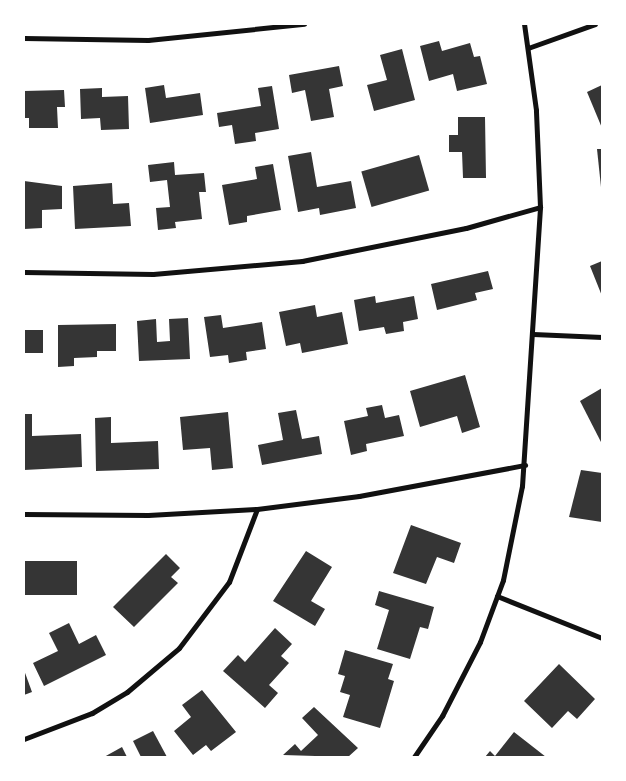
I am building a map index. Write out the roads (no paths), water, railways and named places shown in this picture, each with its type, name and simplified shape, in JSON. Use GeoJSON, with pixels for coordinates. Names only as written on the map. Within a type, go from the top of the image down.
{"type":"FeatureCollection","features":[{"type":"Feature","properties":{"kind":"street"},"geometry":{"type":"LineString","coordinates":[[24,38],[148,40],[304,24]]}},
{"type":"Feature","properties":{"kind":"street"},"geometry":{"type":"LineString","coordinates":[[414,757],[459,685],[497,596],[514,533],[525,464],[540,207],[528,48],[524,24]]}},
{"type":"Feature","properties":{"kind":"street"},"geometry":{"type":"LineString","coordinates":[[528,48],[595,24]]}},
{"type":"Feature","properties":{"kind":"street"},"geometry":{"type":"LineString","coordinates":[[24,272],[153,274],[302,261],[448,232],[540,207]]}},
{"type":"Feature","properties":{"kind":"street"},"geometry":{"type":"LineString","coordinates":[[533,334],[602,337]]}},
{"type":"Feature","properties":{"kind":"street"},"geometry":{"type":"LineString","coordinates":[[24,514],[148,515],[257,509],[359,496],[525,464]]}},
{"type":"Feature","properties":{"kind":"street"},"geometry":{"type":"LineString","coordinates":[[24,740],[92,713],[127,692],[179,648],[229,582],[257,509]]}},
{"type":"Feature","properties":{"kind":"street"},"geometry":{"type":"LineString","coordinates":[[497,596],[602,638]]}}]}
